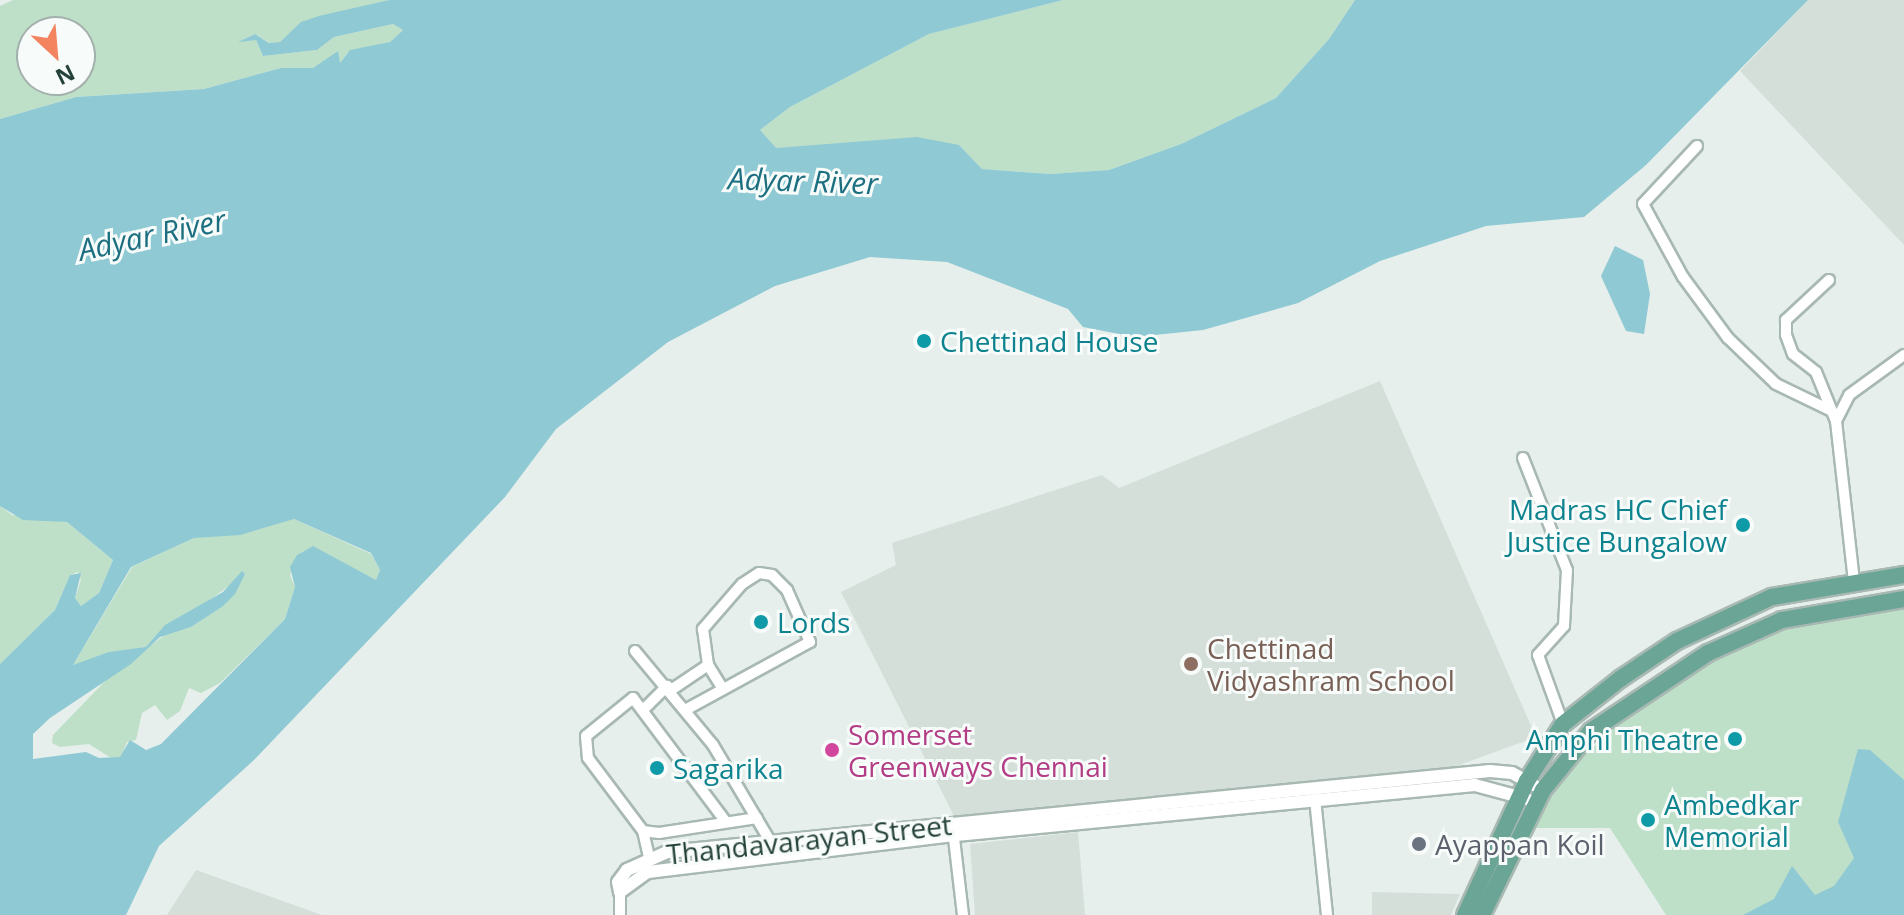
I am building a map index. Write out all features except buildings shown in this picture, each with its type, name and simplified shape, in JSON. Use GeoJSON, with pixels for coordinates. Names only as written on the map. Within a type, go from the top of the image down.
{"type":"FeatureCollection","features":[{"type":"Feature","properties":{"kind":"main road"},"geometry":{"type":"LineString","coordinates":[[1465,915],[1519,796],[1563,724],[1620,679],[1714,621],[1772,597],[1904,575]]}},
{"type":"Feature","properties":{"kind":"main road"},"geometry":{"type":"LineString","coordinates":[[1482,915],[1539,796],[1591,731],[1708,653],[1782,620],[1904,599]]}},
{"type":"Feature","properties":{"kind":"street"},"geometry":{"type":"LineString","coordinates":[[1697,146],[1643,204],[1683,277],[1728,338],[1776,384],[1834,416]]}},
{"type":"Feature","properties":{"kind":"street"},"geometry":{"type":"LineString","coordinates":[[1829,280],[1786,320],[1786,335],[1793,354],[1816,372],[1834,416],[1854,582]]}},
{"type":"Feature","properties":{"kind":"street"},"geometry":{"type":"LineString","coordinates":[[1834,416],[1849,395],[1904,355]]}},
{"type":"Feature","properties":{"kind":"street"},"geometry":{"type":"LineString","coordinates":[[1523,458],[1567,570],[1564,626],[1538,655],[1563,724]]}},
{"type":"Feature","properties":{"kind":"street"},"geometry":{"type":"LineString","coordinates":[[687,709],[722,687],[810,642],[787,590],[772,575],[759,573],[742,584],[711,614],[703,629],[708,665],[722,687]]}},
{"type":"Feature","properties":{"kind":"street"},"geometry":{"type":"LineString","coordinates":[[635,651],[687,709],[757,818],[772,847]]}},
{"type":"Feature","properties":{"kind":"street"},"geometry":{"type":"LineString","coordinates":[[644,709],[669,688],[708,665]]}},
{"type":"Feature","properties":{"kind":"street"},"geometry":{"type":"LineString","coordinates":[[649,856],[643,831],[588,758],[583,745],[630,698],[644,709],[726,822]]}},
{"type":"Feature","properties":{"kind":"street","name":"Thandavarayan Street"},"geometry":{"type":"LineString","coordinates":[[772,847],[648,872],[620,892],[618,882],[649,856],[1172,808],[1490,771],[1527,781],[1539,796]]}},
{"type":"Feature","properties":{"kind":"street","name":"Thandavarayan Street"},"geometry":{"type":"LineString","coordinates":[[1172,808],[1475,785],[1519,796],[1539,796]]}},
{"type":"Feature","properties":{"kind":"street"},"geometry":{"type":"LineString","coordinates":[[1315,799],[1327,915]]}},
{"type":"Feature","properties":{"kind":"street"},"geometry":{"type":"LineString","coordinates":[[643,831],[757,818]]}},
{"type":"Feature","properties":{"kind":"street"},"geometry":{"type":"LineString","coordinates":[[952,830],[963,915]]}},
{"type":"Feature","properties":{"kind":"street"},"geometry":{"type":"LineString","coordinates":[[620,892],[620,915]]}},
{"type":"Feature","properties":{"kind":"shaded area"},"geometry":{"type":"Polygon","coordinates":[[[1808,0],[1904,0],[1904,245],[1740,71],[1808,0]]]}},
{"type":"Feature","properties":{"kind":"shaded area","name":"Chettinad Vidyashram School"},"geometry":{"type":"Polygon","coordinates":[[[1380,381],[1536,737],[1451,768],[954,816],[841,592],[896,565],[892,543],[1102,475],[1119,488],[1380,381]]]}},
{"type":"Feature","properties":{"kind":"shaded area"},"geometry":{"type":"Polygon","coordinates":[[[1078,832],[1085,915],[975,915],[970,844],[1078,832]]]}},
{"type":"Feature","properties":{"kind":"shaded area"},"geometry":{"type":"Polygon","coordinates":[[[196,870],[322,915],[167,915],[196,870]]]}},
{"type":"Feature","properties":{"kind":"shaded area"},"geometry":{"type":"Polygon","coordinates":[[[1372,892],[1460,894],[1451,915],[1372,915],[1372,892]]]}},
{"type":"Feature","properties":{"kind":"green space"},"geometry":{"type":"Polygon","coordinates":[[[13,0],[389,0],[302,22],[280,42],[270,43],[255,34],[244,39],[256,40],[263,56],[317,50],[334,37],[393,24],[403,30],[390,42],[348,52],[340,63],[326,60],[313,68],[281,68],[204,89],[96,96],[96,16],[16,16],[16,96],[92,96],[76,97],[0,119],[0,6],[13,0]]]}},
{"type":"Feature","properties":{"kind":"green space"},"geometry":{"type":"Polygon","coordinates":[[[1063,0],[1355,0],[1329,39],[1276,98],[1181,144],[1109,170],[1050,174],[982,169],[959,145],[775,148],[760,130],[790,107],[929,34],[1063,0]]]}},
{"type":"Feature","properties":{"kind":"green space"},"geometry":{"type":"Polygon","coordinates":[[[0,506],[12,515],[67,522],[113,560],[99,593],[81,606],[75,598],[81,580],[78,572],[70,575],[55,610],[0,664],[0,506]]]}},
{"type":"Feature","properties":{"kind":"green space"},"geometry":{"type":"Polygon","coordinates":[[[294,519],[371,554],[380,570],[376,580],[312,547],[300,553],[290,575],[295,587],[285,619],[220,683],[201,693],[189,688],[180,711],[167,720],[155,705],[142,713],[136,740],[127,742],[121,757],[111,758],[89,744],[60,747],[52,743],[53,735],[109,677],[166,634],[191,627],[222,607],[245,574],[146,647],[73,665],[132,567],[194,538],[294,519]]]}},
{"type":"Feature","properties":{"kind":"green space"},"geometry":{"type":"Polygon","coordinates":[[[1904,607],[1904,915],[1666,915],[1610,828],[1531,828],[1561,777],[1651,694],[1716,656],[1790,628],[1904,607]]]}},
{"type":"Feature","properties":{"kind":"water","name":"Adyar River"},"geometry":{"type":"Polygon","coordinates":[[[389,0],[1063,0],[929,34],[790,107],[760,130],[776,148],[917,137],[959,145],[982,169],[1050,174],[1109,170],[1181,144],[1276,98],[1329,39],[1355,0],[1808,0],[1646,165],[1584,217],[1486,226],[1380,261],[1298,303],[1203,330],[1135,337],[1083,327],[1068,309],[947,262],[870,257],[775,286],[668,342],[556,429],[505,497],[254,760],[159,846],[126,915],[0,915],[0,664],[55,610],[70,575],[81,573],[75,598],[81,606],[99,593],[113,560],[67,522],[23,520],[0,506],[0,119],[76,97],[204,89],[281,68],[313,68],[338,51],[340,63],[350,50],[390,42],[403,30],[393,24],[334,37],[317,50],[263,56],[256,40],[238,42],[255,34],[269,43],[280,42],[301,22],[389,0]],[[294,519],[240,535],[194,538],[131,567],[73,665],[109,652],[146,647],[165,625],[223,592],[242,571],[245,574],[235,594],[222,607],[191,627],[160,637],[131,664],[50,718],[33,734],[33,759],[86,752],[99,758],[120,757],[130,740],[146,750],[161,744],[285,619],[295,587],[290,567],[297,555],[313,546],[376,580],[380,570],[371,553],[294,519]]]}},
{"type":"Feature","properties":{"kind":"water"},"geometry":{"type":"Polygon","coordinates":[[[1615,246],[1643,260],[1650,294],[1644,334],[1626,331],[1601,276],[1615,246]]]}},
{"type":"Feature","properties":{"kind":"water"},"geometry":{"type":"Polygon","coordinates":[[[1858,749],[1870,750],[1904,780],[1904,915],[1743,915],[1774,899],[1792,866],[1815,895],[1834,886],[1854,858],[1838,822],[1858,749]]]}},
{"type":"Feature","properties":{"kind":"place","name":"Chettinad House"},"geometry":{"type":"Point","coordinates":[924,341]}},
{"type":"Feature","properties":{"kind":"place","name":"Madras HC Chief Justice Bungalow"},"geometry":{"type":"Point","coordinates":[1743,525]}},
{"type":"Feature","properties":{"kind":"place","name":"Lords"},"geometry":{"type":"Point","coordinates":[761,622]}},
{"type":"Feature","properties":{"kind":"place","name":"Chettinad Vidyashram School"},"geometry":{"type":"Point","coordinates":[1191,664]}},
{"type":"Feature","properties":{"kind":"place","name":"Amphi Theatre"},"geometry":{"type":"Point","coordinates":[1735,739]}},
{"type":"Feature","properties":{"kind":"place","name":"Somerset Greenways Chennai"},"geometry":{"type":"Point","coordinates":[832,750]}},
{"type":"Feature","properties":{"kind":"place","name":"Sagarika"},"geometry":{"type":"Point","coordinates":[657,768]}},
{"type":"Feature","properties":{"kind":"place","name":"Ambedkar Memorial"},"geometry":{"type":"Point","coordinates":[1648,820]}},
{"type":"Feature","properties":{"kind":"place","name":"Ayappan Koil"},"geometry":{"type":"Point","coordinates":[1419,844]}}]}
